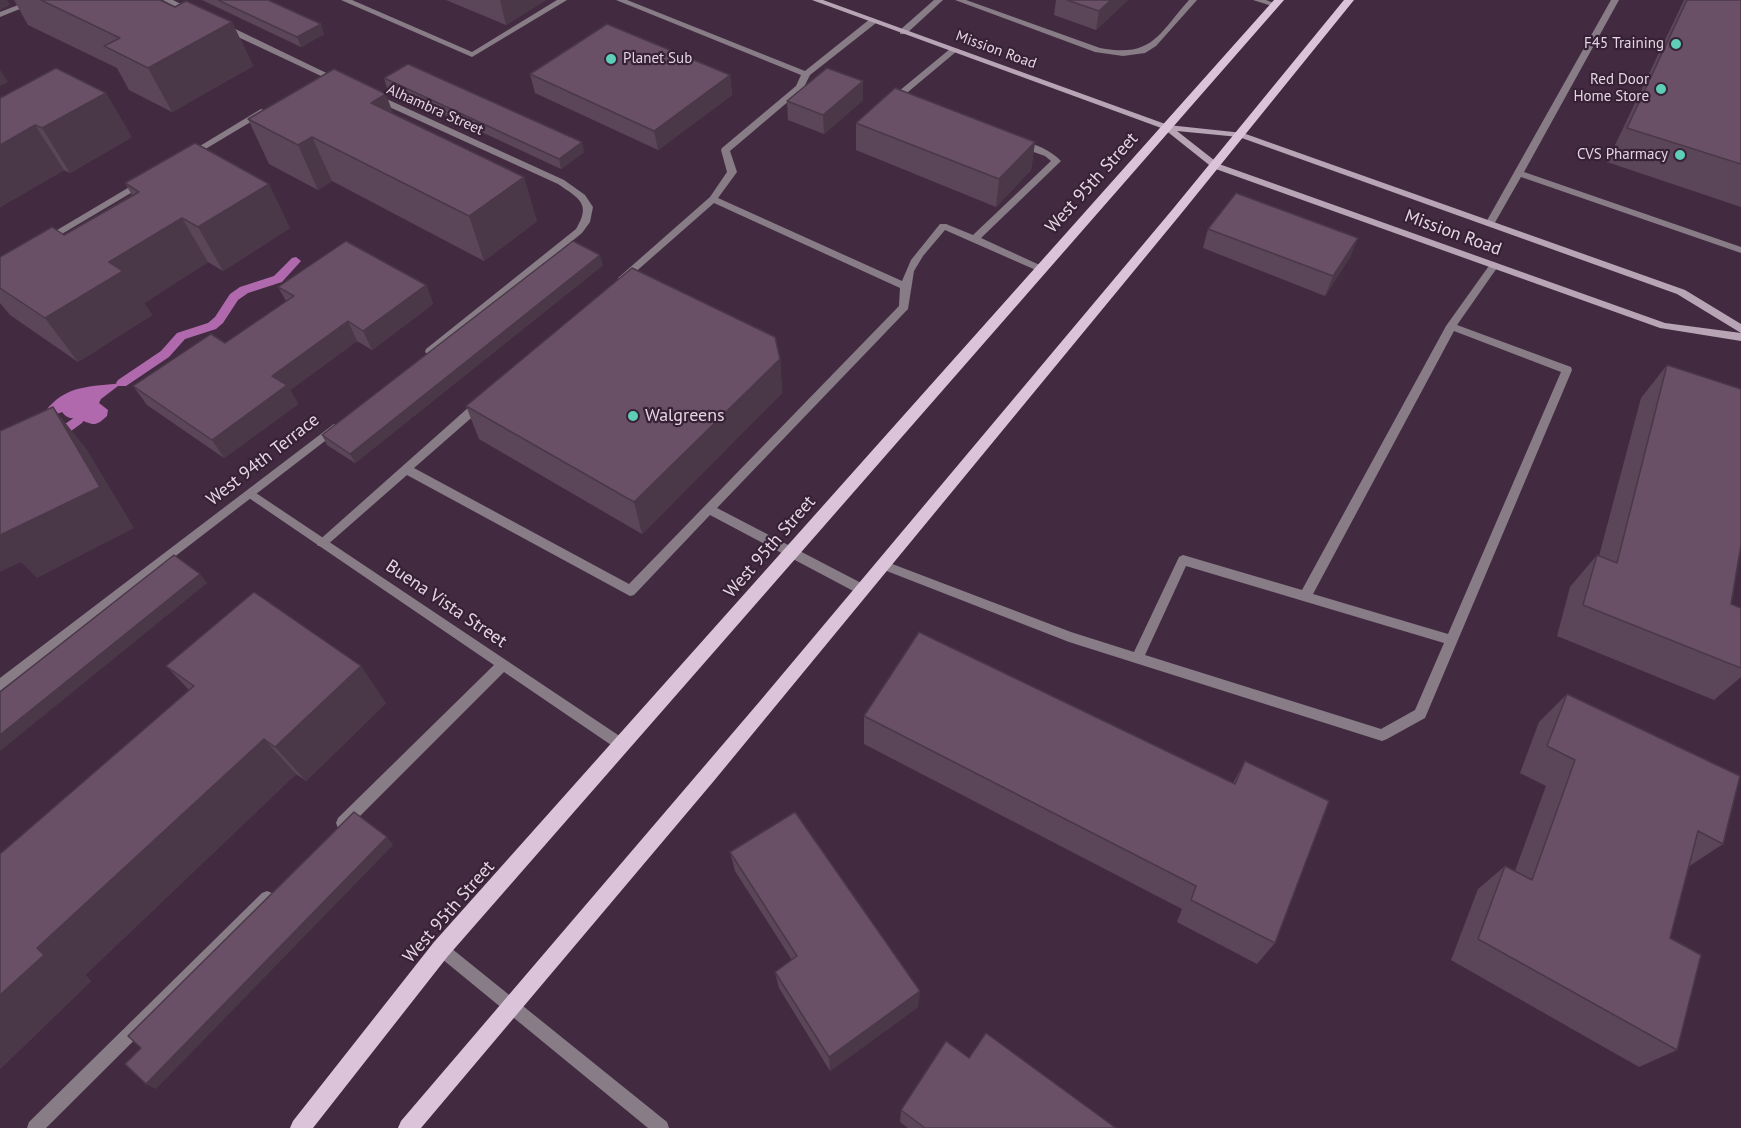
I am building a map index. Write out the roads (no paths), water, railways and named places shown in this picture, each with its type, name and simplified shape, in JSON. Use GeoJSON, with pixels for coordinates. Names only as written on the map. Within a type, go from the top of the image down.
{"type":"FeatureCollection","features":[{"type":"Feature","properties":{"kind":"main road","name":"Mission Road"},"geometry":{"type":"LineString","coordinates":[[816,0],[1167,127],[1240,135],[1681,292],[1741,329]]}},
{"type":"Feature","properties":{"kind":"main road"},"geometry":{"type":"LineString","coordinates":[[408,1128],[513,1008],[863,590],[1216,166],[1349,0]]}},
{"type":"Feature","properties":{"kind":"main road","name":"West 95th Street"},"geometry":{"type":"LineString","coordinates":[[300,1128],[441,949],[1277,3]]}},
{"type":"Feature","properties":{"kind":"main road","name":"Mission Road"},"geometry":{"type":"LineString","coordinates":[[1167,127],[1216,166],[1664,326],[1741,338]]}},
{"type":"Feature","properties":{"kind":"street"},"geometry":{"type":"LineString","coordinates":[[0,15],[38,0]]}},
{"type":"Feature","properties":{"kind":"street"},"geometry":{"type":"LineString","coordinates":[[167,0],[198,15]]}},
{"type":"Feature","properties":{"kind":"street"},"geometry":{"type":"LineString","coordinates":[[345,0],[472,55],[562,0]]}},
{"type":"Feature","properties":{"kind":"street"},"geometry":{"type":"LineString","coordinates":[[620,0],[806,74]]}},
{"type":"Feature","properties":{"kind":"street"},"geometry":{"type":"LineString","coordinates":[[903,32],[939,0]]}},
{"type":"Feature","properties":{"kind":"street"},"geometry":{"type":"LineString","coordinates":[[960,0],[1098,50],[1115,54],[1148,48],[1193,0]]}},
{"type":"Feature","properties":{"kind":"street"},"geometry":{"type":"LineString","coordinates":[[1257,0],[1277,3]]}},
{"type":"Feature","properties":{"kind":"street"},"geometry":{"type":"LineString","coordinates":[[1490,224],[1615,0]]}},
{"type":"Feature","properties":{"kind":"street"},"geometry":{"type":"LineString","coordinates":[[616,284],[713,199],[732,172],[725,150],[800,87],[806,74],[873,21]]}},
{"type":"Feature","properties":{"kind":"street"},"geometry":{"type":"LineString","coordinates":[[219,25],[346,84]]}},
{"type":"Feature","properties":{"kind":"street"},"geometry":{"type":"LineString","coordinates":[[907,102],[896,98],[953,51]]}},
{"type":"Feature","properties":{"kind":"street"},"geometry":{"type":"LineString","coordinates":[[315,80],[324,75]]}},
{"type":"Feature","properties":{"kind":"street","name":"Alhambra Street"},"geometry":{"type":"LineString","coordinates":[[367,94],[561,182],[586,199],[588,206],[589,217],[579,231],[417,363]]}},
{"type":"Feature","properties":{"kind":"street"},"geometry":{"type":"LineString","coordinates":[[177,162],[266,110]]}},
{"type":"Feature","properties":{"kind":"street"},"geometry":{"type":"LineString","coordinates":[[974,240],[1056,161],[1048,154],[1007,139]]}},
{"type":"Feature","properties":{"kind":"street"},"geometry":{"type":"LineString","coordinates":[[1518,173],[1741,250]]}},
{"type":"Feature","properties":{"kind":"street"},"geometry":{"type":"LineString","coordinates":[[39,244],[148,180]]}},
{"type":"Feature","properties":{"kind":"street"},"geometry":{"type":"LineString","coordinates":[[713,199],[904,286]]}},
{"type":"Feature","properties":{"kind":"street"},"geometry":{"type":"LineString","coordinates":[[406,469],[630,591],[904,307],[904,286],[912,263],[942,226],[1041,269]]}},
{"type":"Feature","properties":{"kind":"street"},"geometry":{"type":"LineString","coordinates":[[1305,597],[1451,326],[1494,265]]}},
{"type":"Feature","properties":{"kind":"street"},"geometry":{"type":"LineString","coordinates":[[883,565],[1069,637],[1382,735],[1420,714],[1567,370],[1451,326]]}},
{"type":"Feature","properties":{"kind":"street"},"geometry":{"type":"LineString","coordinates":[[322,543],[493,392]]}},
{"type":"Feature","properties":{"kind":"street","name":"West 94th Terrace"},"geometry":{"type":"LineString","coordinates":[[0,685],[343,421]]}},
{"type":"Feature","properties":{"kind":"street","name":"Buena Vista Street"},"geometry":{"type":"LineString","coordinates":[[250,493],[622,745]]}},
{"type":"Feature","properties":{"kind":"street"},"geometry":{"type":"LineString","coordinates":[[709,510],[863,590]]}},
{"type":"Feature","properties":{"kind":"street"},"geometry":{"type":"LineString","coordinates":[[1137,658],[1183,560],[1452,640]]}},
{"type":"Feature","properties":{"kind":"street"},"geometry":{"type":"LineString","coordinates":[[332,834],[502,665]]}},
{"type":"Feature","properties":{"kind":"street"},"geometry":{"type":"LineString","coordinates":[[34,1128],[281,884]]}},
{"type":"Feature","properties":{"kind":"street"},"geometry":{"type":"LineString","coordinates":[[441,949],[661,1128]]}},
{"type":"Feature","properties":{"kind":"waterway"},"geometry":{"type":"LineString","coordinates":[[122,383],[165,354],[181,336],[212,326],[219,320],[234,297],[244,290],[278,279],[296,261]]}},
{"type":"Feature","properties":{"kind":"waterway"},"geometry":{"type":"LineString","coordinates":[[56,436],[78,420]]}},
{"type":"Feature","properties":{"kind":"place","name":"F45 Training"},"geometry":{"type":"Point","coordinates":[1676,44]}},
{"type":"Feature","properties":{"kind":"place","name":"Planet Sub"},"geometry":{"type":"Point","coordinates":[611,59]}},
{"type":"Feature","properties":{"kind":"place","name":"Red Door Home Store"},"geometry":{"type":"Point","coordinates":[1661,89]}},
{"type":"Feature","properties":{"kind":"place","name":"CVS Pharmacy"},"geometry":{"type":"Point","coordinates":[1680,155]}},
{"type":"Feature","properties":{"kind":"place","name":"Walgreens"},"geometry":{"type":"Point","coordinates":[633,416]}}]}
